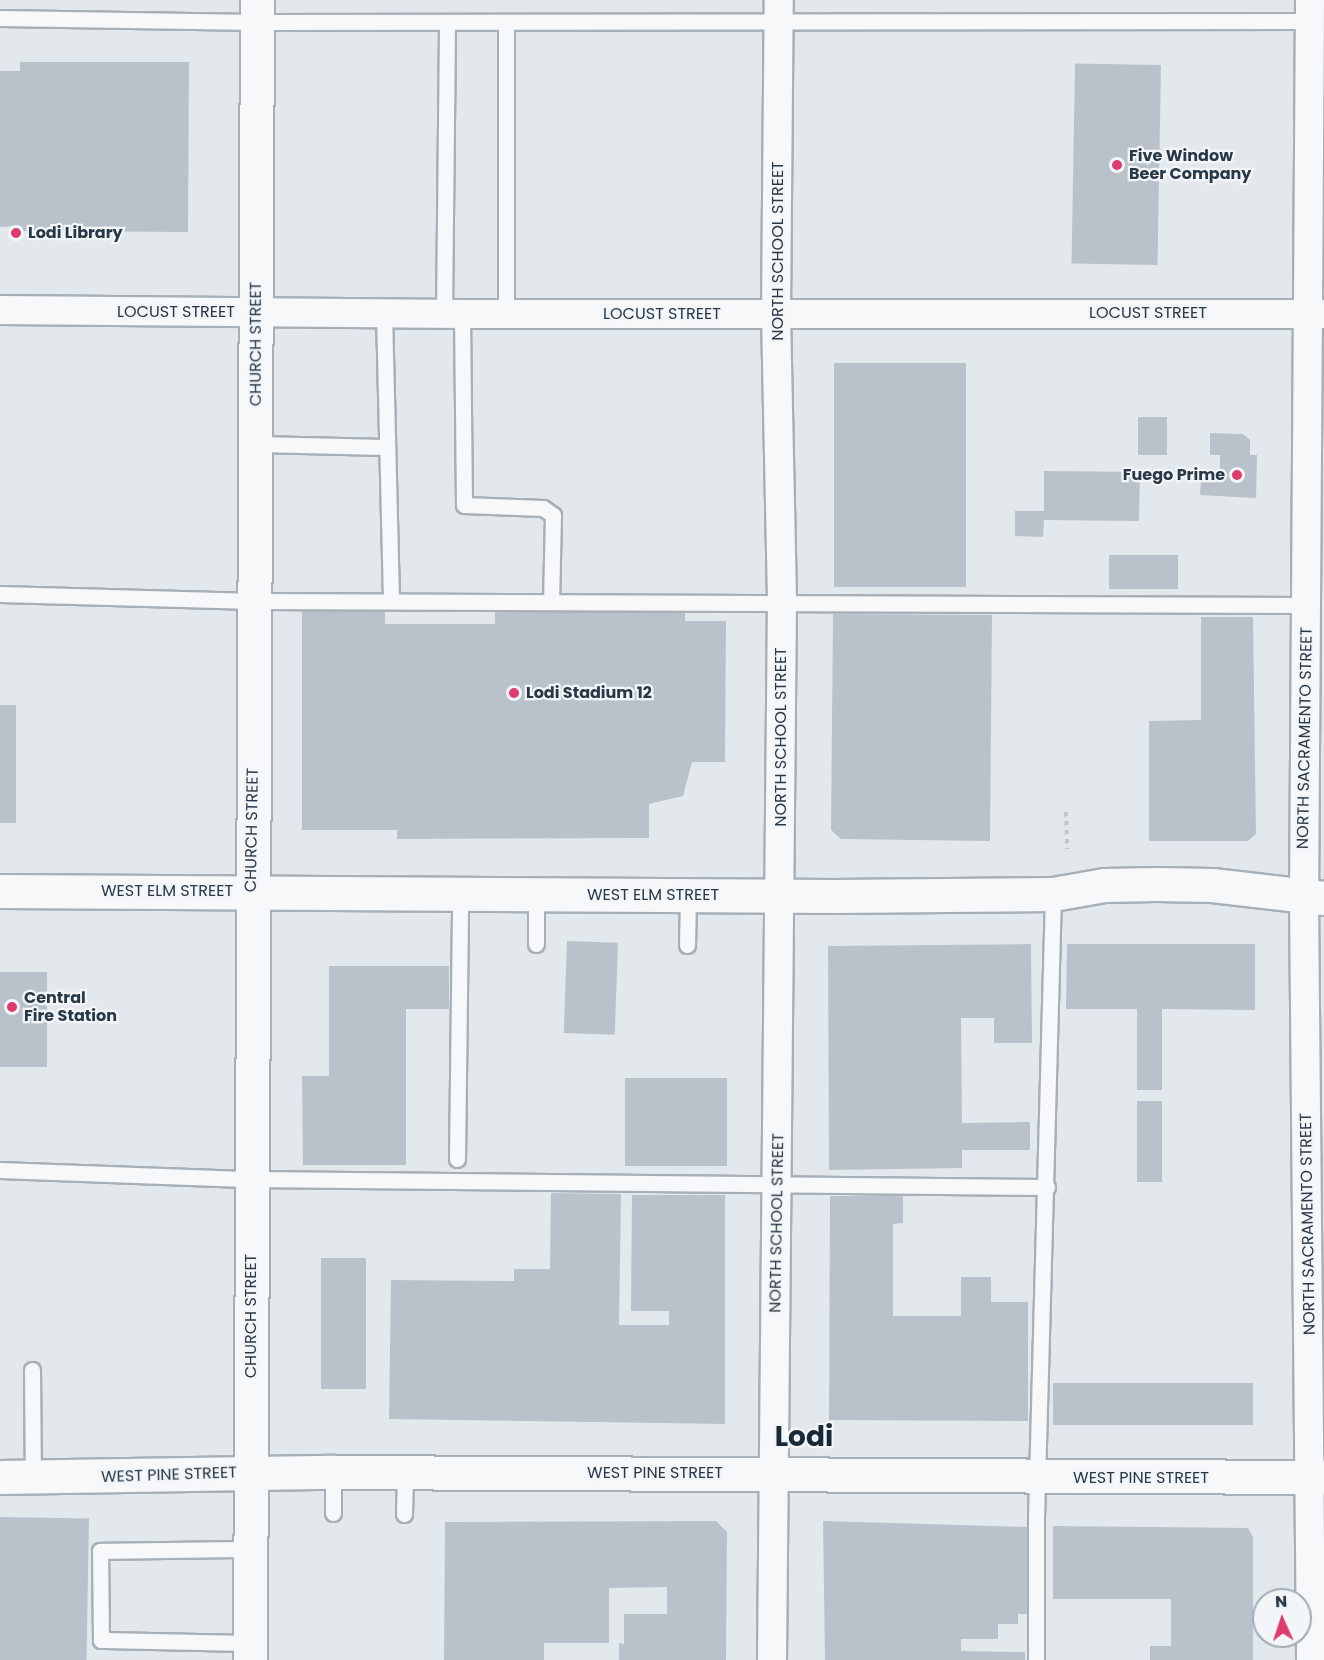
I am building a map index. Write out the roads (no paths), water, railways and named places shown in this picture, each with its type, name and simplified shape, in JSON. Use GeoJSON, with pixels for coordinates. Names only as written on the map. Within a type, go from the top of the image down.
{"type":"FeatureCollection","features":[{"type":"Feature","properties":{"kind":"street","name":"CHURCH STREET"},"geometry":{"type":"LineString","coordinates":[[250,1651],[251,891],[255,601],[257,11]]}},
{"type":"Feature","properties":{"kind":"street","name":"NORTH SCHOOL STREET"},"geometry":{"type":"LineString","coordinates":[[772,1660],[782,600],[777,314],[779,11]]}},
{"type":"Feature","properties":{"kind":"street","name":"NORTH SACRAMENTO STREET"},"geometry":{"type":"LineString","coordinates":[[1310,11],[1317,314],[1307,605],[1314,898],[1317,1477],[1311,1660]]}},
{"type":"Feature","properties":{"kind":"street","name":"LOCUST STREET"},"geometry":{"type":"LineString","coordinates":[[0,309],[453,314],[1317,314]]}},
{"type":"Feature","properties":{"kind":"street","name":"WEST ELM STREET"},"geometry":{"type":"LineString","coordinates":[[0,891],[778,896],[1053,894],[1104,885],[1179,884],[1212,885],[1314,898]]}},
{"type":"Feature","properties":{"kind":"street","name":"WEST PINE STREET"},"geometry":{"type":"LineString","coordinates":[[0,1477],[333,1472],[1038,1478],[1317,1477]]}},
{"type":"Feature","properties":{"kind":"lane"},"geometry":{"type":"LineString","coordinates":[[0,18],[257,11],[447,22],[506,23],[779,11],[1310,11]]}},
{"type":"Feature","properties":{"kind":"lane"},"geometry":{"type":"LineString","coordinates":[[447,22],[453,314],[464,505],[543,508],[553,514],[555,524],[551,600]]}},
{"type":"Feature","properties":{"kind":"lane"},"geometry":{"type":"LineString","coordinates":[[506,23],[506,314]]}},
{"type":"Feature","properties":{"kind":"lane"},"geometry":{"type":"LineString","coordinates":[[384,313],[391,600]]}},
{"type":"Feature","properties":{"kind":"lane"},"geometry":{"type":"LineString","coordinates":[[255,444],[387,447]]}},
{"type":"Feature","properties":{"kind":"lane"},"geometry":{"type":"LineString","coordinates":[[0,594],[255,601],[782,600],[1307,605]]}},
{"type":"Feature","properties":{"kind":"lane"},"geometry":{"type":"LineString","coordinates":[[1036,1660],[1038,1478],[1053,894]]}},
{"type":"Feature","properties":{"kind":"lane"},"geometry":{"type":"LineString","coordinates":[[457,1159],[460,895]]}},
{"type":"Feature","properties":{"kind":"lane"},"geometry":{"type":"LineString","coordinates":[[536,895],[536,944]]}},
{"type":"Feature","properties":{"kind":"lane"},"geometry":{"type":"LineString","coordinates":[[687,945],[688,896]]}},
{"type":"Feature","properties":{"kind":"lane"},"geometry":{"type":"LineString","coordinates":[[0,1170],[251,1179],[1047,1187]]}},
{"type":"Feature","properties":{"kind":"lane"},"geometry":{"type":"LineString","coordinates":[[32,1370],[33,1478]]}},
{"type":"Feature","properties":{"kind":"lane"},"geometry":{"type":"LineString","coordinates":[[333,1472],[333,1514]]}},
{"type":"Feature","properties":{"kind":"lane"},"geometry":{"type":"LineString","coordinates":[[404,1514],[405,1473]]}},
{"type":"Feature","properties":{"kind":"lane"},"geometry":{"type":"LineString","coordinates":[[250,1549],[100,1551],[102,1640],[250,1651]]}},
{"type":"Feature","properties":{"kind":"place","name":"Five Window Beer Company"},"geometry":{"type":"Point","coordinates":[1117,165]}},
{"type":"Feature","properties":{"kind":"place","name":"Lodi Library"},"geometry":{"type":"Point","coordinates":[16,233]}},
{"type":"Feature","properties":{"kind":"place","name":"Fuego Prime"},"geometry":{"type":"Point","coordinates":[1237,475]}},
{"type":"Feature","properties":{"kind":"place","name":"Lodi Stadium 12"},"geometry":{"type":"Point","coordinates":[514,693]}},
{"type":"Feature","properties":{"kind":"place","name":"Central Fire Station"},"geometry":{"type":"Point","coordinates":[12,1007]}},
{"type":"Feature","properties":{"kind":"district","name":"Lodi"},"geometry":{"type":"Point","coordinates":[804,1437]}}]}
